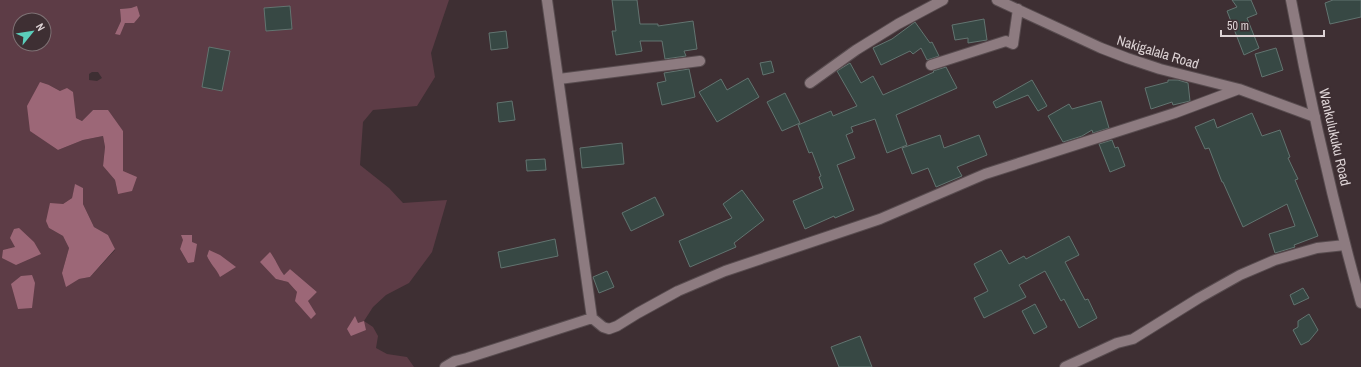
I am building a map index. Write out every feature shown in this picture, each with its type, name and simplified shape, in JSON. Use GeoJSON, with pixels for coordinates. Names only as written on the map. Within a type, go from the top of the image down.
{"type":"FeatureCollection","features":[{"type":"Feature","properties":{"kind":"street"},"geometry":{"type":"LineString","coordinates":[[548,0],[592,318],[603,327],[609,329],[617,326],[678,291],[725,271],[880,219],[985,174],[1175,113],[1239,89]]}},
{"type":"Feature","properties":{"kind":"street"},"geometry":{"type":"LineString","coordinates":[[810,84],[856,50],[898,24],[943,0]]}},
{"type":"Feature","properties":{"kind":"street","name":"Nakigalala Road"},"geometry":{"type":"LineString","coordinates":[[997,0],[1126,58],[1160,69],[1239,89],[1315,117]]}},
{"type":"Feature","properties":{"kind":"street","name":"Wankulukuku Road"},"geometry":{"type":"LineString","coordinates":[[1291,0],[1315,117],[1345,245],[1359,290],[1361,303]]}},
{"type":"Feature","properties":{"kind":"street"},"geometry":{"type":"LineString","coordinates":[[931,65],[1006,41],[1013,44],[1018,9]]}},
{"type":"Feature","properties":{"kind":"street"},"geometry":{"type":"LineString","coordinates":[[558,79],[700,60]]}},
{"type":"Feature","properties":{"kind":"street"},"geometry":{"type":"LineString","coordinates":[[1065,367],[1117,343],[1133,339],[1199,298],[1240,275],[1274,260],[1317,248],[1345,245]]}},
{"type":"Feature","properties":{"kind":"street"},"geometry":{"type":"LineString","coordinates":[[445,367],[455,361],[592,318]]}},
{"type":"Feature","properties":{"kind":"shaded area"},"geometry":{"type":"Polygon","coordinates":[[[0,0],[449,0],[431,53],[435,77],[417,106],[373,110],[363,122],[360,165],[389,188],[403,203],[447,200],[432,252],[409,283],[386,295],[373,307],[364,321],[373,327],[378,336],[376,348],[387,354],[407,357],[414,367],[0,367],[0,0]],[[137,7],[120,9],[121,21],[115,34],[125,23],[140,17],[137,7]],[[92,72],[89,74],[89,80],[97,81],[102,78],[98,72],[92,72]],[[49,85],[30,121],[30,130],[58,150],[83,140],[103,136],[105,147],[103,166],[115,180],[118,194],[123,171],[123,131],[93,110],[82,121],[76,118],[60,91],[49,85]],[[75,185],[72,198],[63,204],[49,228],[63,236],[69,248],[62,273],[79,279],[90,277],[115,250],[108,235],[94,227],[83,204],[83,188],[75,185]],[[184,240],[180,249],[188,263],[184,240]],[[209,250],[207,256],[208,258],[220,276],[209,250]],[[276,261],[276,279],[288,282],[308,301],[317,292],[290,269],[284,275],[277,266],[276,261]]]}},
{"type":"Feature","properties":{"kind":"shaded area"},"geometry":{"type":"Polygon","coordinates":[[[137,6],[140,16],[134,23],[125,23],[120,35],[115,34],[121,21],[120,9],[137,6]]]}},
{"type":"Feature","properties":{"kind":"shaded area"},"geometry":{"type":"Polygon","coordinates":[[[40,82],[60,91],[67,88],[73,92],[76,118],[82,121],[93,110],[108,110],[123,131],[123,171],[137,177],[132,191],[118,194],[115,180],[103,166],[105,147],[103,136],[83,140],[58,150],[30,131],[27,106],[40,82]]]}},
{"type":"Feature","properties":{"kind":"shaded area"},"geometry":{"type":"Polygon","coordinates":[[[75,184],[83,188],[83,204],[94,227],[108,235],[115,249],[90,277],[79,279],[66,287],[62,273],[69,248],[63,236],[49,228],[46,221],[50,203],[63,204],[72,198],[75,184]]]}},
{"type":"Feature","properties":{"kind":"shaded area"},"geometry":{"type":"Polygon","coordinates":[[[19,228],[34,242],[41,254],[16,265],[2,258],[3,250],[15,247],[10,238],[14,229],[19,228]]]}},
{"type":"Feature","properties":{"kind":"shaded area"},"geometry":{"type":"Polygon","coordinates":[[[181,235],[192,235],[192,242],[197,244],[194,262],[188,263],[180,249],[183,240],[181,235]]]}},
{"type":"Feature","properties":{"kind":"shaded area"},"geometry":{"type":"Polygon","coordinates":[[[209,250],[220,255],[236,267],[220,277],[209,261],[207,256],[209,250]]]}},
{"type":"Feature","properties":{"kind":"shaded area"},"geometry":{"type":"Polygon","coordinates":[[[270,252],[284,275],[290,269],[317,292],[308,301],[316,314],[311,319],[295,301],[297,292],[288,282],[276,279],[260,262],[270,252]]]}},
{"type":"Feature","properties":{"kind":"shaded area"},"geometry":{"type":"Polygon","coordinates":[[[32,275],[35,283],[32,308],[18,309],[11,284],[21,276],[32,275]]]}},
{"type":"Feature","properties":{"kind":"shaded area"},"geometry":{"type":"Polygon","coordinates":[[[355,316],[358,323],[364,321],[366,330],[351,336],[347,329],[355,316]]]}},
{"type":"Feature","properties":{"kind":"building"},"geometry":{"type":"Polygon","coordinates":[[[612,0],[637,0],[640,24],[658,24],[658,26],[693,21],[697,49],[684,51],[686,56],[665,59],[662,41],[640,41],[642,51],[616,55],[612,31],[616,31],[612,0]]]}},
{"type":"Feature","properties":{"kind":"building"},"geometry":{"type":"Polygon","coordinates":[[[1232,0],[1251,0],[1257,14],[1247,18],[1259,48],[1244,55],[1227,11],[1237,7],[1232,0]]]}},
{"type":"Feature","properties":{"kind":"building"},"geometry":{"type":"Polygon","coordinates":[[[1333,0],[1361,0],[1361,17],[1330,24],[1325,3],[1333,0]]]}},
{"type":"Feature","properties":{"kind":"building"},"geometry":{"type":"Polygon","coordinates":[[[290,6],[292,29],[266,31],[264,8],[290,6]]]}},
{"type":"Feature","properties":{"kind":"building"},"geometry":{"type":"Polygon","coordinates":[[[984,19],[987,40],[968,43],[968,38],[955,40],[952,25],[984,19]]]}},
{"type":"Feature","properties":{"kind":"building"},"geometry":{"type":"Polygon","coordinates":[[[915,22],[930,43],[932,42],[939,56],[927,60],[921,48],[913,54],[910,51],[881,65],[873,48],[892,39],[915,22]]]}},
{"type":"Feature","properties":{"kind":"building"},"geometry":{"type":"Polygon","coordinates":[[[506,31],[508,48],[491,50],[489,33],[506,31]]]}},
{"type":"Feature","properties":{"kind":"building"},"geometry":{"type":"Polygon","coordinates":[[[209,47],[230,51],[222,91],[202,87],[209,47]]]}},
{"type":"Feature","properties":{"kind":"building"},"geometry":{"type":"Polygon","coordinates":[[[1276,48],[1283,70],[1262,77],[1255,54],[1276,48]]]}},
{"type":"Feature","properties":{"kind":"building"},"geometry":{"type":"Polygon","coordinates":[[[771,61],[774,72],[763,75],[760,63],[771,61]]]}},
{"type":"Feature","properties":{"kind":"building"},"geometry":{"type":"Polygon","coordinates":[[[850,63],[861,83],[873,76],[883,95],[934,72],[933,71],[946,67],[957,88],[896,115],[907,145],[887,153],[875,119],[851,127],[853,132],[846,135],[855,158],[837,165],[854,210],[835,218],[834,216],[805,229],[793,201],[823,188],[819,177],[821,176],[812,152],[809,153],[798,125],[831,111],[833,116],[857,106],[837,71],[850,63]]]}},
{"type":"Feature","properties":{"kind":"building"},"geometry":{"type":"Polygon","coordinates":[[[689,69],[695,97],[662,105],[657,83],[666,81],[664,73],[689,69]]]}},
{"type":"Feature","properties":{"kind":"building"},"geometry":{"type":"Polygon","coordinates":[[[748,78],[759,97],[717,122],[699,92],[721,79],[727,90],[748,78]]]}},
{"type":"Feature","properties":{"kind":"building"},"geometry":{"type":"Polygon","coordinates":[[[1032,80],[1047,106],[1038,111],[1028,95],[996,108],[993,102],[1032,80]]]}},
{"type":"Feature","properties":{"kind":"building"},"geometry":{"type":"Polygon","coordinates":[[[1168,80],[1178,80],[1188,83],[1190,101],[1173,105],[1172,102],[1151,109],[1145,88],[1168,82],[1168,80]]]}},
{"type":"Feature","properties":{"kind":"building"},"geometry":{"type":"Polygon","coordinates":[[[785,93],[800,123],[782,131],[767,102],[785,93]]]}},
{"type":"Feature","properties":{"kind":"building"},"geometry":{"type":"Polygon","coordinates":[[[512,101],[515,120],[499,122],[497,103],[512,101]]]}},
{"type":"Feature","properties":{"kind":"building"},"geometry":{"type":"Polygon","coordinates":[[[1101,101],[1109,128],[1093,133],[1092,130],[1082,136],[1063,142],[1048,116],[1069,104],[1072,109],[1101,101]]]}},
{"type":"Feature","properties":{"kind":"building"},"geometry":{"type":"Polygon","coordinates":[[[1252,113],[1262,136],[1280,130],[1290,157],[1288,158],[1298,179],[1295,180],[1318,236],[1294,245],[1295,247],[1275,253],[1269,234],[1295,226],[1287,204],[1243,227],[1222,182],[1209,148],[1205,149],[1195,127],[1214,119],[1217,128],[1252,113]]]}},
{"type":"Feature","properties":{"kind":"building"},"geometry":{"type":"Polygon","coordinates":[[[940,135],[944,148],[979,135],[987,155],[957,167],[962,176],[936,187],[928,168],[912,174],[902,148],[940,135]]]}},
{"type":"Feature","properties":{"kind":"building"},"geometry":{"type":"Polygon","coordinates":[[[1112,140],[1115,148],[1118,147],[1125,166],[1110,172],[1099,144],[1112,140]]]}},
{"type":"Feature","properties":{"kind":"building"},"geometry":{"type":"Polygon","coordinates":[[[622,143],[624,164],[582,168],[580,148],[622,143]]]}},
{"type":"Feature","properties":{"kind":"building"},"geometry":{"type":"Polygon","coordinates":[[[545,159],[546,170],[527,171],[526,160],[545,159]]]}},
{"type":"Feature","properties":{"kind":"building"},"geometry":{"type":"Polygon","coordinates":[[[742,190],[764,220],[734,243],[736,247],[690,267],[679,241],[732,218],[723,204],[742,190]]]}},
{"type":"Feature","properties":{"kind":"building"},"geometry":{"type":"Polygon","coordinates":[[[655,197],[664,215],[631,231],[622,213],[655,197]]]}},
{"type":"Feature","properties":{"kind":"building"},"geometry":{"type":"Polygon","coordinates":[[[1069,236],[1079,255],[1065,262],[1085,300],[1088,299],[1097,318],[1079,328],[1064,299],[1061,301],[1045,271],[1019,285],[1026,297],[984,318],[974,298],[988,291],[974,264],[1001,250],[1009,264],[1024,256],[1026,259],[1069,236]]]}},
{"type":"Feature","properties":{"kind":"building"},"geometry":{"type":"Polygon","coordinates":[[[555,239],[558,256],[501,268],[498,252],[555,239]]]}},
{"type":"Feature","properties":{"kind":"building"},"geometry":{"type":"Polygon","coordinates":[[[607,271],[614,287],[599,293],[593,277],[607,271]]]}},
{"type":"Feature","properties":{"kind":"building"},"geometry":{"type":"Polygon","coordinates":[[[1303,288],[1309,298],[1294,305],[1290,295],[1303,288]]]}},
{"type":"Feature","properties":{"kind":"building"},"geometry":{"type":"Polygon","coordinates":[[[1035,304],[1047,327],[1034,334],[1022,311],[1035,304]]]}},
{"type":"Feature","properties":{"kind":"building"},"geometry":{"type":"Polygon","coordinates":[[[1309,314],[1318,330],[1309,341],[1301,345],[1293,330],[1298,327],[1298,321],[1309,314]]]}},
{"type":"Feature","properties":{"kind":"building"},"geometry":{"type":"Polygon","coordinates":[[[860,336],[872,367],[839,367],[831,347],[860,336]]]}}]}
